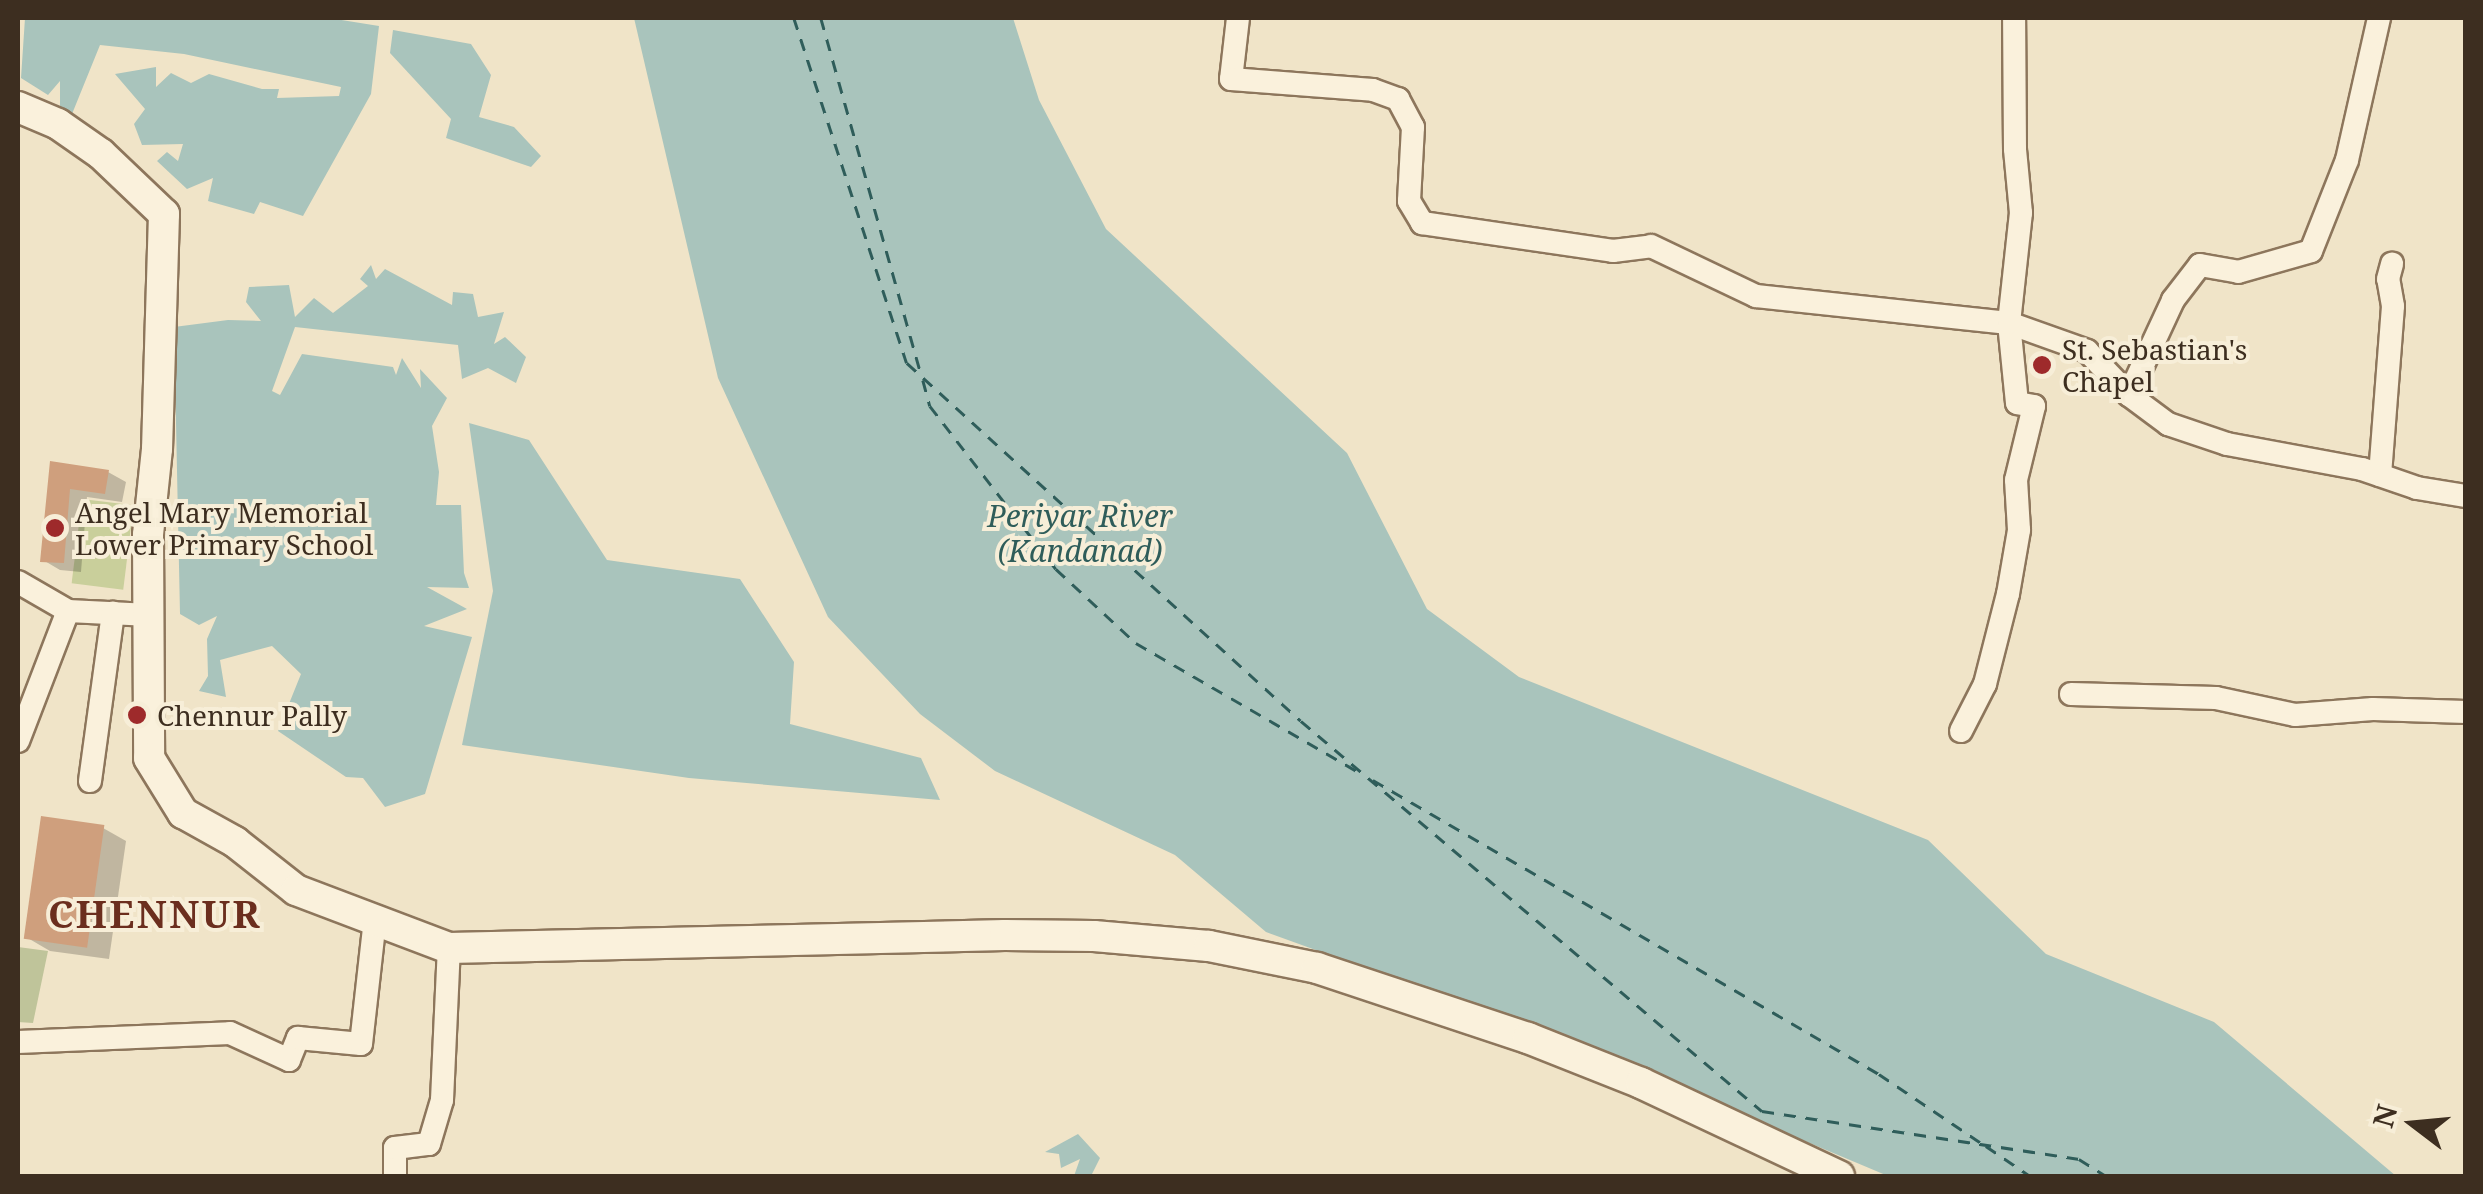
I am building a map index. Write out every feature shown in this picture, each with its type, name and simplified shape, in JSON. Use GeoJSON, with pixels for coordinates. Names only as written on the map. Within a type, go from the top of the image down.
{"type":"FeatureCollection","features":[{"type":"Feature","properties":{"kind":"street"},"geometry":{"type":"LineString","coordinates":[[1238,18],[1231,79],[1374,90],[1398,99],[1413,127],[1409,201],[1422,222],[1612,251],[1651,246],[1756,296],[2009,323],[2087,351],[2129,395],[2168,424],[2227,444],[2466,496]]}},
{"type":"Feature","properties":{"kind":"street"},"geometry":{"type":"LineString","coordinates":[[1960,731],[1985,684],[2008,594],[2019,530],[2016,480],[2034,406],[2017,403],[2009,323],[2022,214],[2014,149],[2014,18]]}},
{"type":"Feature","properties":{"kind":"street"},"geometry":{"type":"LineString","coordinates":[[2129,395],[2173,300],[2200,265],[2238,272],[2311,251],[2346,160],[2379,18]]}},
{"type":"Feature","properties":{"kind":"street"},"geometry":{"type":"LineString","coordinates":[[18,107],[58,124],[101,154],[164,214],[157,450],[148,535],[149,758],[182,813],[235,842],[296,890],[448,948],[1005,935],[1094,936],[1209,946],[1317,968],[1528,1038],[1641,1083],[1839,1176]]}},
{"type":"Feature","properties":{"kind":"street"},"geometry":{"type":"LineString","coordinates":[[2380,476],[2393,306],[2388,279],[2392,264]]}},
{"type":"Feature","properties":{"kind":"street"},"geometry":{"type":"LineString","coordinates":[[18,582],[68,611],[150,615]]}},
{"type":"Feature","properties":{"kind":"street"},"geometry":{"type":"LineString","coordinates":[[18,741],[68,611]]}},
{"type":"Feature","properties":{"kind":"street"},"geometry":{"type":"LineString","coordinates":[[90,781],[113,613]]}},
{"type":"Feature","properties":{"kind":"street"},"geometry":{"type":"LineString","coordinates":[[2071,694],[2216,698],[2294,714],[2373,708],[2466,712]]}},
{"type":"Feature","properties":{"kind":"street"},"geometry":{"type":"LineString","coordinates":[[18,1042],[230,1033],[289,1060],[298,1038],[361,1044],[375,920]]}},
{"type":"Feature","properties":{"kind":"street"},"geometry":{"type":"LineString","coordinates":[[395,1176],[395,1148],[430,1144],[442,1100],[448,948]]}},
{"type":"Feature","properties":{"kind":"green space"},"geometry":{"type":"Polygon","coordinates":[[[82,499],[134,505],[123,590],[72,583],[82,499]]]}},
{"type":"Feature","properties":{"kind":"green space"},"geometry":{"type":"Polygon","coordinates":[[[18,947],[48,951],[33,1023],[18,1022],[18,947]]]}},
{"type":"Feature","properties":{"kind":"water"},"geometry":{"type":"Polygon","coordinates":[[[25,18],[329,18],[379,26],[371,94],[303,216],[260,202],[254,214],[208,201],[213,178],[187,189],[157,161],[167,152],[178,161],[183,144],[142,145],[134,124],[145,109],[115,74],[156,67],[156,87],[171,73],[191,83],[209,74],[262,89],[279,89],[277,98],[339,96],[341,87],[184,54],[100,45],[72,114],[60,108],[60,81],[48,95],[21,78],[25,18]]]}},
{"type":"Feature","properties":{"kind":"water","name":"Periyar River (Kandanad)"},"geometry":{"type":"Polygon","coordinates":[[[634,18],[1013,18],[1039,100],[1106,229],[1347,453],[1427,609],[1519,677],[1928,840],[2046,954],[2214,1022],[2396,1176],[1888,1176],[1570,1042],[1266,932],[1175,855],[995,771],[920,714],[828,617],[718,378],[634,18]]]}},
{"type":"Feature","properties":{"kind":"water"},"geometry":{"type":"Polygon","coordinates":[[[393,30],[471,44],[491,75],[479,117],[514,127],[541,156],[531,167],[446,138],[451,119],[390,53],[393,30]]]}},
{"type":"Feature","properties":{"kind":"water"},"geometry":{"type":"Polygon","coordinates":[[[371,265],[376,279],[385,269],[452,305],[453,292],[473,294],[478,317],[504,312],[494,344],[505,337],[526,357],[516,383],[488,368],[462,379],[458,345],[295,327],[272,391],[280,395],[302,354],[393,367],[396,375],[402,358],[421,388],[420,369],[447,398],[432,426],[439,472],[436,505],[461,505],[464,573],[469,588],[427,587],[467,609],[424,626],[472,637],[425,794],[385,807],[363,778],[346,777],[278,731],[301,674],[272,646],[220,660],[226,697],[199,691],[208,676],[207,639],[217,616],[199,625],[180,614],[174,327],[228,320],[261,321],[246,302],[249,287],[289,285],[295,317],[314,298],[333,313],[368,286],[360,279],[371,265]]]}},
{"type":"Feature","properties":{"kind":"water"},"geometry":{"type":"Polygon","coordinates":[[[469,423],[529,440],[607,560],[740,579],[794,662],[790,724],[921,758],[940,800],[689,778],[462,745],[493,591],[469,423]]]}},
{"type":"Feature","properties":{"kind":"water"},"geometry":{"type":"Polygon","coordinates":[[[1078,1134],[1100,1158],[1091,1176],[1074,1176],[1080,1159],[1061,1168],[1059,1154],[1045,1152],[1078,1134]]]}},
{"type":"Feature","properties":{"kind":"building","name":"Angel Mary Memorial Lower Primary School"},"geometry":{"type":"Polygon","coordinates":[[[50,461],[109,470],[105,494],[70,489],[64,563],[40,562],[50,461]]]}},
{"type":"Feature","properties":{"kind":"building"},"geometry":{"type":"Polygon","coordinates":[[[41,816],[104,825],[87,948],[24,939],[41,816]]]}},
{"type":"Feature","properties":{"kind":"ferry route"},"geometry":{"type":"LineString","coordinates":[[794,18],[907,363],[1301,721],[1762,1111],[2079,1159],[2106,1176]]}},
{"type":"Feature","properties":{"kind":"ferry route"},"geometry":{"type":"LineString","coordinates":[[821,18],[921,373]]}},
{"type":"Feature","properties":{"kind":"ferry route"},"geometry":{"type":"LineString","coordinates":[[923,380],[930,406],[1056,569],[1136,643],[1357,771]]}},
{"type":"Feature","properties":{"kind":"ferry route"},"geometry":{"type":"LineString","coordinates":[[1373,780],[1879,1074],[1980,1142]]}},
{"type":"Feature","properties":{"kind":"ferry route"},"geometry":{"type":"LineString","coordinates":[[1986,1146],[2030,1176]]}},
{"type":"Feature","properties":{"kind":"place","name":"St. Sebastian's Chapel"},"geometry":{"type":"Point","coordinates":[2042,365]}},
{"type":"Feature","properties":{"kind":"place","name":"Angel Mary Memorial Lower Primary School"},"geometry":{"type":"Point","coordinates":[55,528]}},
{"type":"Feature","properties":{"kind":"place","name":"Chennur Pally"},"geometry":{"type":"Point","coordinates":[137,715]}},
{"type":"Feature","properties":{"kind":"district","name":"CHENNUR"},"geometry":{"type":"Point","coordinates":[155,914]}}]}
